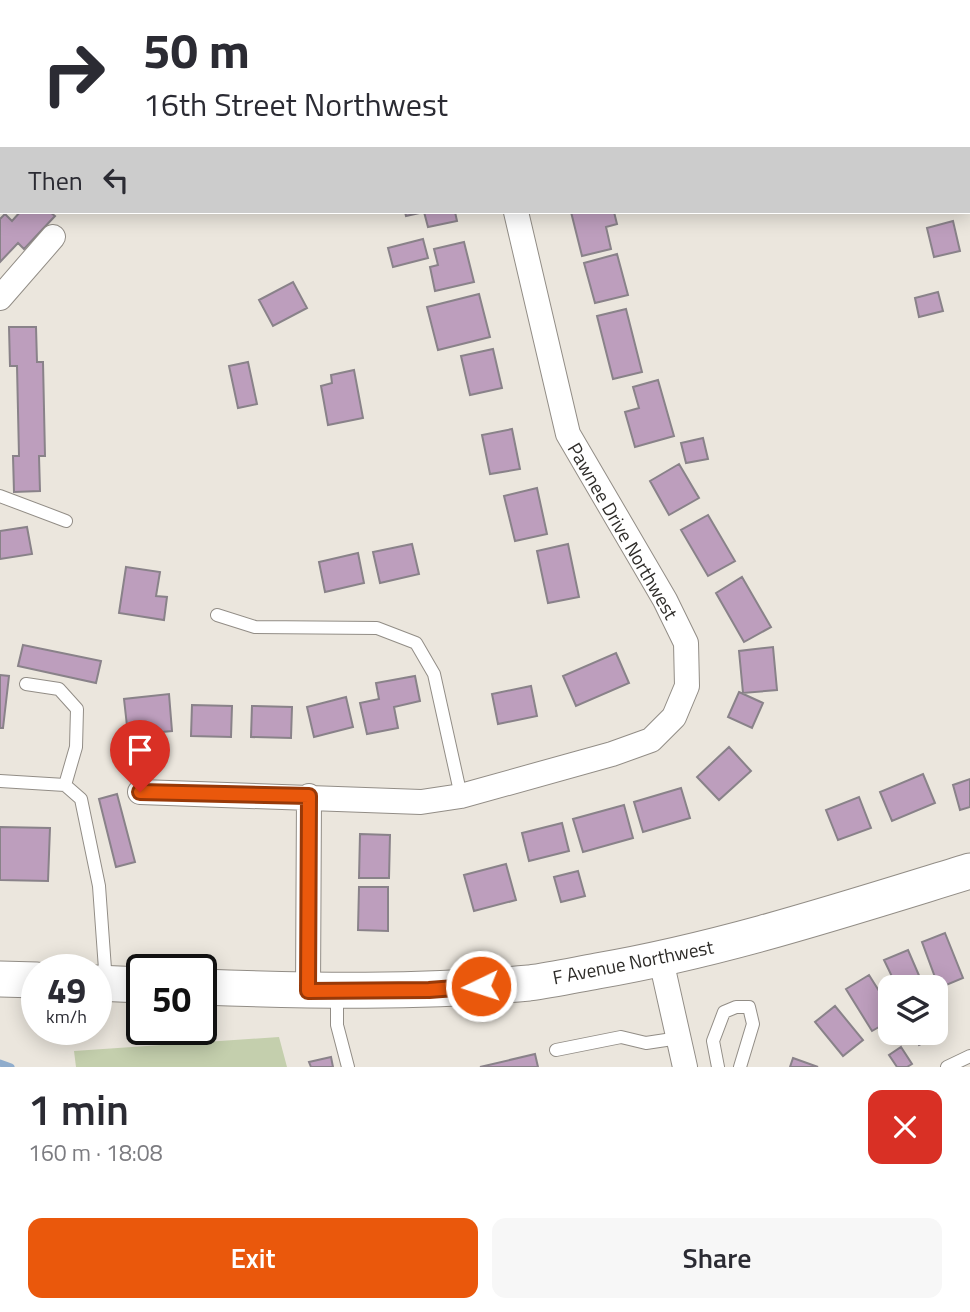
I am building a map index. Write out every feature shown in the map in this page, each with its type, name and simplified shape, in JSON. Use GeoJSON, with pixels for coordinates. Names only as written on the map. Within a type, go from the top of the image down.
{"type":"FeatureCollection","features":[{"type":"Feature","properties":{"kind":"main road","name":"F Avenue Northwest"},"geometry":{"type":"LineString","coordinates":[[217,988],[323,991],[429,990],[531,982],[661,960],[767,933],[970,871]]}},
{"type":"Feature","properties":{"kind":"main road"},"geometry":{"type":"LineString","coordinates":[[0,979],[21,980]]}},
{"type":"Feature","properties":{"kind":"street","name":"Pawnee Drive Northwest"},"geometry":{"type":"LineString","coordinates":[[461,796],[612,754],[652,740],[674,717],[687,686],[686,643],[665,600],[568,435],[516,214]]}},
{"type":"Feature","properties":{"kind":"street"},"geometry":{"type":"LineString","coordinates":[[0,298],[53,237]]}},
{"type":"Feature","properties":{"kind":"street"},"geometry":{"type":"LineString","coordinates":[[140,792],[421,802],[461,796]]}},
{"type":"Feature","properties":{"kind":"street"},"geometry":{"type":"LineString","coordinates":[[309,796],[323,991]]}},
{"type":"Feature","properties":{"kind":"street"},"geometry":{"type":"LineString","coordinates":[[661,960],[685,1067]]}},
{"type":"Feature","properties":{"kind":"lane"},"geometry":{"type":"LineString","coordinates":[[0,496],[66,521]]}},
{"type":"Feature","properties":{"kind":"lane"},"geometry":{"type":"LineString","coordinates":[[217,615],[255,627],[377,628],[415,643],[434,674],[461,796]]}},
{"type":"Feature","properties":{"kind":"lane"},"geometry":{"type":"LineString","coordinates":[[26,684],[58,689],[77,709],[76,747],[65,785]]}},
{"type":"Feature","properties":{"kind":"lane"},"geometry":{"type":"LineString","coordinates":[[0,781],[65,785],[81,799],[99,886],[100,954]]}},
{"type":"Feature","properties":{"kind":"lane"},"geometry":{"type":"LineString","coordinates":[[323,991],[337,1025],[348,1067]]}},
{"type":"Feature","properties":{"kind":"lane"},"geometry":{"type":"LineString","coordinates":[[718,1067],[713,1041],[724,1012],[736,1007],[750,1007],[753,1024],[740,1067]]}},
{"type":"Feature","properties":{"kind":"lane"},"geometry":{"type":"LineString","coordinates":[[556,1050],[621,1037],[646,1043],[679,1038]]}},
{"type":"Feature","properties":{"kind":"lane"},"geometry":{"type":"LineString","coordinates":[[947,1067],[970,1056]]}},
{"type":"Feature","properties":{"kind":"green space"},"geometry":{"type":"Polygon","coordinates":[[[279,1037],[287,1067],[76,1067],[74,1051],[162,1045],[217,1045],[217,1041],[279,1037]]]}},
{"type":"Feature","properties":{"kind":"building"},"geometry":{"type":"Polygon","coordinates":[[[5,214],[12,221],[18,214],[55,216],[24,249],[18,243],[0,262],[0,219],[5,214]]]}},
{"type":"Feature","properties":{"kind":"building"},"geometry":{"type":"Polygon","coordinates":[[[425,214],[455,214],[457,221],[428,227],[425,214]]]}},
{"type":"Feature","properties":{"kind":"building"},"geometry":{"type":"Polygon","coordinates":[[[572,214],[614,214],[617,224],[606,227],[611,249],[582,256],[572,214]]]}},
{"type":"Feature","properties":{"kind":"building"},"geometry":{"type":"Polygon","coordinates":[[[953,221],[960,251],[934,257],[927,228],[953,221]]]}},
{"type":"Feature","properties":{"kind":"building"},"geometry":{"type":"Polygon","coordinates":[[[423,239],[428,258],[393,267],[388,248],[423,239]]]}},
{"type":"Feature","properties":{"kind":"building"},"geometry":{"type":"Polygon","coordinates":[[[464,242],[474,282],[435,291],[430,267],[438,265],[434,249],[464,242]]]}},
{"type":"Feature","properties":{"kind":"building"},"geometry":{"type":"Polygon","coordinates":[[[617,254],[628,295],[595,303],[584,263],[617,254]]]}},
{"type":"Feature","properties":{"kind":"building"},"geometry":{"type":"Polygon","coordinates":[[[293,282],[307,308],[273,326],[259,300],[293,282]]]}},
{"type":"Feature","properties":{"kind":"building"},"geometry":{"type":"Polygon","coordinates":[[[938,292],[943,311],[919,317],[915,298],[938,292]]]}},
{"type":"Feature","properties":{"kind":"building"},"geometry":{"type":"Polygon","coordinates":[[[479,294],[490,337],[438,350],[427,307],[479,294]]]}},
{"type":"Feature","properties":{"kind":"building"},"geometry":{"type":"Polygon","coordinates":[[[626,309],[642,372],[613,379],[597,316],[626,309]]]}},
{"type":"Feature","properties":{"kind":"building"},"geometry":{"type":"Polygon","coordinates":[[[9,327],[36,327],[37,362],[43,362],[45,456],[39,456],[40,491],[14,492],[13,456],[19,456],[17,366],[10,366],[9,327]]]}},
{"type":"Feature","properties":{"kind":"building"},"geometry":{"type":"Polygon","coordinates":[[[493,349],[502,388],[470,395],[461,356],[493,349]]]}},
{"type":"Feature","properties":{"kind":"building"},"geometry":{"type":"Polygon","coordinates":[[[248,362],[257,404],[238,408],[229,366],[248,362]]]}},
{"type":"Feature","properties":{"kind":"building"},"geometry":{"type":"Polygon","coordinates":[[[354,370],[363,418],[328,425],[321,386],[332,383],[331,375],[354,370]]]}},
{"type":"Feature","properties":{"kind":"building"},"geometry":{"type":"Polygon","coordinates":[[[658,380],[674,436],[635,447],[625,412],[639,408],[633,387],[658,380]]]}},
{"type":"Feature","properties":{"kind":"building"},"geometry":{"type":"Polygon","coordinates":[[[512,429],[520,469],[490,474],[482,435],[512,429]]]}},
{"type":"Feature","properties":{"kind":"building"},"geometry":{"type":"Polygon","coordinates":[[[703,438],[708,459],[686,463],[681,443],[703,438]]]}},
{"type":"Feature","properties":{"kind":"building"},"geometry":{"type":"Polygon","coordinates":[[[679,464],[699,498],[669,515],[650,481],[679,464]]]}},
{"type":"Feature","properties":{"kind":"building"},"geometry":{"type":"Polygon","coordinates":[[[537,488],[547,534],[515,541],[504,496],[537,488]]]}},
{"type":"Feature","properties":{"kind":"building"},"geometry":{"type":"Polygon","coordinates":[[[708,515],[735,561],[708,576],[681,530],[708,515]]]}},
{"type":"Feature","properties":{"kind":"building"},"geometry":{"type":"Polygon","coordinates":[[[27,527],[32,554],[0,559],[0,531],[27,527]]]}},
{"type":"Feature","properties":{"kind":"building"},"geometry":{"type":"Polygon","coordinates":[[[412,544],[419,574],[380,583],[373,552],[412,544]]]}},
{"type":"Feature","properties":{"kind":"building"},"geometry":{"type":"Polygon","coordinates":[[[568,544],[579,597],[548,603],[537,551],[568,544]]]}},
{"type":"Feature","properties":{"kind":"building"},"geometry":{"type":"Polygon","coordinates":[[[358,553],[364,583],[325,592],[319,562],[358,553]]]}},
{"type":"Feature","properties":{"kind":"building"},"geometry":{"type":"Polygon","coordinates":[[[126,567],[160,572],[156,596],[167,597],[164,620],[119,613],[126,567]]]}},
{"type":"Feature","properties":{"kind":"building"},"geometry":{"type":"Polygon","coordinates":[[[742,577],[771,627],[744,642],[716,593],[742,577]]]}},
{"type":"Feature","properties":{"kind":"building"},"geometry":{"type":"Polygon","coordinates":[[[23,645],[101,661],[96,683],[18,666],[23,645]]]}},
{"type":"Feature","properties":{"kind":"building"},"geometry":{"type":"Polygon","coordinates":[[[773,647],[777,690],[743,693],[739,651],[773,647]]]}},
{"type":"Feature","properties":{"kind":"building"},"geometry":{"type":"Polygon","coordinates":[[[616,653],[629,683],[576,706],[563,676],[616,653]]]}},
{"type":"Feature","properties":{"kind":"building"},"geometry":{"type":"Polygon","coordinates":[[[0,675],[9,676],[3,728],[0,728],[0,675]]]}},
{"type":"Feature","properties":{"kind":"building"},"geometry":{"type":"Polygon","coordinates":[[[415,676],[420,701],[394,707],[398,728],[367,734],[360,703],[379,699],[376,683],[415,676]]]}},
{"type":"Feature","properties":{"kind":"building"},"geometry":{"type":"Polygon","coordinates":[[[531,686],[537,716],[498,724],[492,694],[531,686]]]}},
{"type":"Feature","properties":{"kind":"building"},"geometry":{"type":"Polygon","coordinates":[[[739,692],[763,703],[752,728],[728,717],[739,692]]]}},
{"type":"Feature","properties":{"kind":"building"},"geometry":{"type":"Polygon","coordinates":[[[169,694],[172,731],[128,735],[124,699],[169,694]]]}},
{"type":"Feature","properties":{"kind":"building"},"geometry":{"type":"Polygon","coordinates":[[[346,697],[353,727],[314,737],[307,707],[346,697]]]}},
{"type":"Feature","properties":{"kind":"building"},"geometry":{"type":"Polygon","coordinates":[[[192,705],[232,706],[231,737],[191,736],[192,705]]]}},
{"type":"Feature","properties":{"kind":"building"},"geometry":{"type":"Polygon","coordinates":[[[252,706],[292,707],[291,738],[251,737],[252,706]]]}},
{"type":"Feature","properties":{"kind":"building"},"geometry":{"type":"Polygon","coordinates":[[[729,747],[751,771],[719,800],[697,777],[729,747]]]}},
{"type":"Feature","properties":{"kind":"building"},"geometry":{"type":"Polygon","coordinates":[[[923,774],[935,803],[892,821],[880,792],[923,774]]]}},
{"type":"Feature","properties":{"kind":"building"},"geometry":{"type":"Polygon","coordinates":[[[970,779],[970,807],[960,810],[953,785],[970,779]]]}},
{"type":"Feature","properties":{"kind":"building"},"geometry":{"type":"Polygon","coordinates":[[[681,788],[690,818],[643,832],[634,802],[681,788]]]}},
{"type":"Feature","properties":{"kind":"building"},"geometry":{"type":"Polygon","coordinates":[[[117,794],[135,862],[116,867],[99,799],[117,794]]]}},
{"type":"Feature","properties":{"kind":"building"},"geometry":{"type":"Polygon","coordinates":[[[859,797],[871,828],[838,840],[826,810],[859,797]]]}},
{"type":"Feature","properties":{"kind":"building"},"geometry":{"type":"Polygon","coordinates":[[[624,805],[633,838],[583,852],[573,819],[624,805]]]}},
{"type":"Feature","properties":{"kind":"building"},"geometry":{"type":"Polygon","coordinates":[[[562,823],[569,851],[529,861],[522,833],[562,823]]]}},
{"type":"Feature","properties":{"kind":"building"},"geometry":{"type":"Polygon","coordinates":[[[0,827],[50,828],[48,881],[0,880],[0,827]]]}},
{"type":"Feature","properties":{"kind":"building"},"geometry":{"type":"Polygon","coordinates":[[[360,834],[390,835],[389,878],[359,878],[360,834]]]}},
{"type":"Feature","properties":{"kind":"building"},"geometry":{"type":"Polygon","coordinates":[[[506,864],[516,900],[474,911],[464,875],[506,864]]]}},
{"type":"Feature","properties":{"kind":"building"},"geometry":{"type":"Polygon","coordinates":[[[578,871],[585,896],[561,902],[554,877],[578,871]]]}},
{"type":"Feature","properties":{"kind":"building"},"geometry":{"type":"Polygon","coordinates":[[[359,887],[388,887],[388,931],[358,930],[359,887]]]}},
{"type":"Feature","properties":{"kind":"building"},"geometry":{"type":"Polygon","coordinates":[[[945,933],[963,978],[948,984],[948,975],[934,975],[922,942],[945,933]]]}},
{"type":"Feature","properties":{"kind":"building"},"geometry":{"type":"Polygon","coordinates":[[[908,950],[919,975],[891,975],[884,960],[908,950]]]}},
{"type":"Feature","properties":{"kind":"building"},"geometry":{"type":"Polygon","coordinates":[[[869,975],[878,989],[878,1028],[872,1031],[846,989],[869,975]]]}},
{"type":"Feature","properties":{"kind":"building"},"geometry":{"type":"Polygon","coordinates":[[[835,1006],[863,1040],[843,1056],[815,1022],[835,1006]]]}},
{"type":"Feature","properties":{"kind":"building"},"geometry":{"type":"Polygon","coordinates":[[[901,1047],[912,1064],[907,1067],[897,1067],[889,1055],[901,1047]]]}},
{"type":"Feature","properties":{"kind":"building"},"geometry":{"type":"Polygon","coordinates":[[[535,1054],[538,1067],[480,1067],[535,1054]]]}},
{"type":"Feature","properties":{"kind":"building"},"geometry":{"type":"Polygon","coordinates":[[[331,1057],[333,1067],[311,1067],[309,1062],[331,1057]]]}},
{"type":"Feature","properties":{"kind":"building"},"geometry":{"type":"Polygon","coordinates":[[[793,1058],[818,1067],[790,1067],[793,1058]]]}},
{"type":"Feature","properties":{"kind":"waterway"},"geometry":{"type":"LineString","coordinates":[[0,1063],[11,1067]]}},
{"type":"Feature","properties":{"kind":"route"},"geometry":{"type":"LineString","coordinates":[[140,792],[309,796],[308,991],[429,990],[481,986]]}}]}
